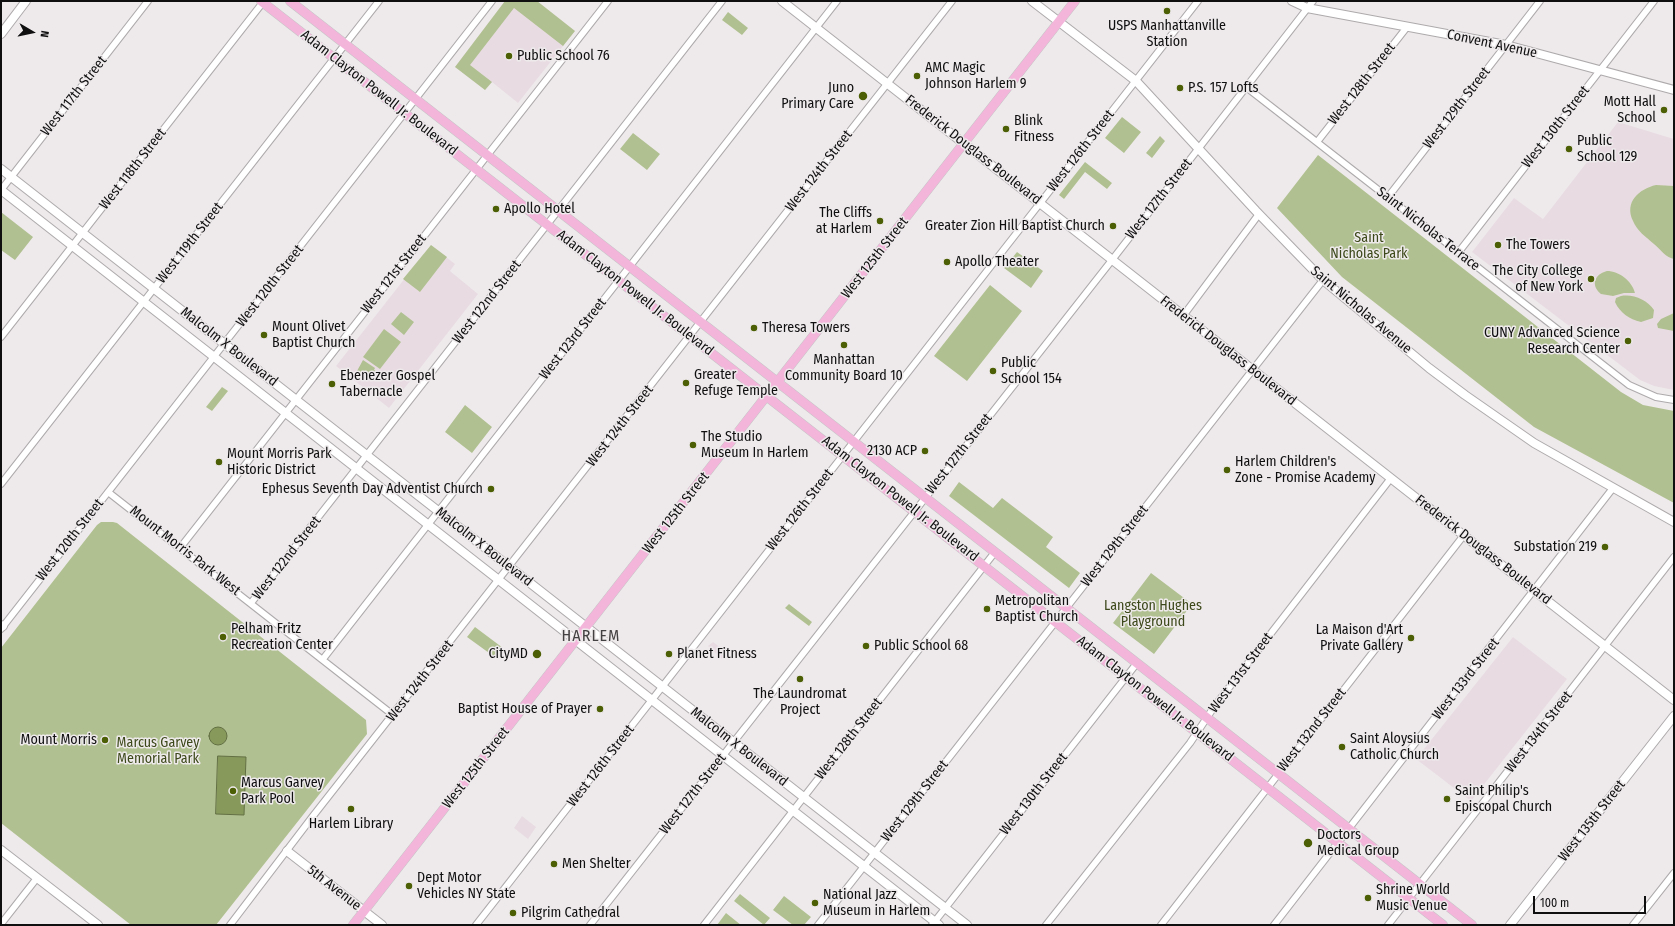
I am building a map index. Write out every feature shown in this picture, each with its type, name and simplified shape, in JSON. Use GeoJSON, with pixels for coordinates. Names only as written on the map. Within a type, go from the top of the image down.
{"type":"FeatureCollection","features":[{"type":"Feature","properties":{"kind":"main road"},"geometry":{"type":"LineString","coordinates":[[1,34],[26,1]]}},
{"type":"Feature","properties":{"kind":"main road","name":"Adam Clayton Powell Jr. Boulevard"},"geometry":{"type":"LineString","coordinates":[[290,1],[629,267],[855,441],[1472,925]]}},
{"type":"Feature","properties":{"kind":"main road","name":"Frederick Douglass Boulevard"},"geometry":{"type":"LineString","coordinates":[[782,1],[1674,700]]}},
{"type":"Feature","properties":{"kind":"main road","name":"Saint Nicholas Avenue"},"geometry":{"type":"LineString","coordinates":[[1032,1],[1136,81],[1259,214],[1323,280],[1466,395],[1534,443],[1674,522]]}},
{"type":"Feature","properties":{"kind":"main road","name":"West 125th Street"},"geometry":{"type":"LineString","coordinates":[[353,925],[1075,1]]}},
{"type":"Feature","properties":{"kind":"main road","name":"Convent Avenue"},"geometry":{"type":"LineString","coordinates":[[1292,1],[1307,8],[1506,45],[1674,90]]}},
{"type":"Feature","properties":{"kind":"main road","name":"Adam Clayton Powell Jr. Boulevard"},"geometry":{"type":"LineString","coordinates":[[263,2],[1443,925]]}},
{"type":"Feature","properties":{"kind":"main road","name":"Malcolm X Boulevard"},"geometry":{"type":"LineString","coordinates":[[1,169],[84,232],[154,289],[967,925]]}},
{"type":"Feature","properties":{"kind":"main road","name":"Malcolm X Boulevard"},"geometry":{"type":"LineString","coordinates":[[1,190],[356,469],[653,699],[935,924]]}},
{"type":"Feature","properties":{"kind":"main road","name":"West 135th Street"},"geometry":{"type":"LineString","coordinates":[[1510,925],[1674,716]]}},
{"type":"Feature","properties":{"kind":"main road"},"geometry":{"type":"LineString","coordinates":[[1,850],[98,925]]}},
{"type":"Feature","properties":{"kind":"main road","name":"5th Avenue"},"geometry":{"type":"LineString","coordinates":[[287,851],[382,925]]}},
{"type":"Feature","properties":{"kind":"street","name":"West 117th Street"},"geometry":{"type":"LineString","coordinates":[[1,190],[148,1]]}},
{"type":"Feature","properties":{"kind":"street","name":"West 119th Street"},"geometry":{"type":"LineString","coordinates":[[1,484],[379,1]]}},
{"type":"Feature","properties":{"kind":"street","name":"West 120th Street"},"geometry":{"type":"LineString","coordinates":[[2,626],[225,344],[492,1]]}},
{"type":"Feature","properties":{"kind":"street","name":"West 121st Street"},"geometry":{"type":"LineString","coordinates":[[180,548],[608,1]]}},
{"type":"Feature","properties":{"kind":"street","name":"West 122nd Street"},"geometry":{"type":"LineString","coordinates":[[251,603],[722,1]]}},
{"type":"Feature","properties":{"kind":"street","name":"West 123rd Street"},"geometry":{"type":"LineString","coordinates":[[323,659],[837,1]]}},
{"type":"Feature","properties":{"kind":"street","name":"West 124th Street"},"geometry":{"type":"LineString","coordinates":[[230,925],[952,1]]}},
{"type":"Feature","properties":{"kind":"street","name":"West 126th Street"},"geometry":{"type":"LineString","coordinates":[[476,925],[1198,1]]}},
{"type":"Feature","properties":{"kind":"street","name":"West 127th Street"},"geometry":{"type":"LineString","coordinates":[[590,925],[1112,260],[1313,1]]}},
{"type":"Feature","properties":{"kind":"street","name":"West 129th Street"},"geometry":{"type":"LineString","coordinates":[[1388,197],[1540,1]]}},
{"type":"Feature","properties":{"kind":"street","name":"West 130th Street"},"geometry":{"type":"LineString","coordinates":[[1458,253],[1654,1]]}},
{"type":"Feature","properties":{"kind":"street","name":"West 118th Street"},"geometry":{"type":"LineString","coordinates":[[1,337],[263,2]]}},
{"type":"Feature","properties":{"kind":"street","name":"West 128th Street"},"geometry":{"type":"LineString","coordinates":[[1317,142],[1407,27]]}},
{"type":"Feature","properties":{"kind":"street","name":"Saint Nicholas Terrace"},"geometry":{"type":"LineString","coordinates":[[1246,87],[1629,386],[1656,397],[1674,400]]}},
{"type":"Feature","properties":{"kind":"street"},"geometry":{"type":"LineString","coordinates":[[1183,316],[1259,214]]}},
{"type":"Feature","properties":{"kind":"street","name":"West 129th Street"},"geometry":{"type":"LineString","coordinates":[[818,925],[1055,621],[1254,371],[1323,280]]}},
{"type":"Feature","properties":{"kind":"street","name":"West 131st Street"},"geometry":{"type":"LineString","coordinates":[[1046,925],[1197,732],[1391,478]]}},
{"type":"Feature","properties":{"kind":"street","name":"West 133rd Street"},"geometry":{"type":"LineString","coordinates":[[1274,925],[1535,591],[1613,488]]}},
{"type":"Feature","properties":{"kind":"street","name":"Mount Morris Park West"},"geometry":{"type":"LineString","coordinates":[[108,492],[393,715]]}},
{"type":"Feature","properties":{"kind":"street","name":"West 132nd Street"},"geometry":{"type":"LineString","coordinates":[[1161,925],[1464,535]]}},
{"type":"Feature","properties":{"kind":"street","name":"West 128th Street"},"geometry":{"type":"LineString","coordinates":[[704,925],[995,552]]}},
{"type":"Feature","properties":{"kind":"street","name":"West 134th Street"},"geometry":{"type":"LineString","coordinates":[[1388,925],[1674,557]]}},
{"type":"Feature","properties":{"kind":"street","name":"West 130th Street"},"geometry":{"type":"LineString","coordinates":[[935,924],[945,908],[1137,663]]}},
{"type":"Feature","properties":{"kind":"street"},"geometry":{"type":"LineString","coordinates":[[1633,925],[1674,873]]}},
{"type":"Feature","properties":{"kind":"street"},"geometry":{"type":"LineString","coordinates":[[1,924],[37,878]]}},
{"type":"Feature","properties":{"kind":"shaded area","name":"Public School 76"},"geometry":{"type":"Polygon","coordinates":[[[505,1],[537,1],[575,31],[518,103],[492,82],[485,90],[455,67],[505,1]]]}},
{"type":"Feature","properties":{"kind":"shaded area","name":"The City College of New York"},"geometry":{"type":"Polygon","coordinates":[[[1618,122],[1674,139],[1674,390],[1654,386],[1640,380],[1472,252],[1514,198],[1543,219],[1618,122]]]}},
{"type":"Feature","properties":{"kind":"shaded area"},"geometry":{"type":"Polygon","coordinates":[[[431,245],[455,264],[450,271],[478,294],[389,408],[336,366],[431,245]]]}},
{"type":"Feature","properties":{"kind":"shaded area"},"geometry":{"type":"Polygon","coordinates":[[[1513,637],[1567,679],[1471,801],[1416,759],[1513,637]]]}},
{"type":"Feature","properties":{"kind":"shaded area"},"geometry":{"type":"Polygon","coordinates":[[[713,642],[728,653],[722,659],[708,646],[713,642]]]}},
{"type":"Feature","properties":{"kind":"shaded area"},"geometry":{"type":"Polygon","coordinates":[[[218,727],[224,730],[227,736],[224,742],[218,745],[212,742],[209,736],[212,730],[218,727]]]}},
{"type":"Feature","properties":{"kind":"shaded area"},"geometry":{"type":"Polygon","coordinates":[[[218,756],[246,757],[244,815],[216,814],[218,756]]]}},
{"type":"Feature","properties":{"kind":"shaded area"},"geometry":{"type":"Polygon","coordinates":[[[522,816],[536,827],[528,839],[514,828],[522,816]]]}},
{"type":"Feature","properties":{"kind":"green space"},"geometry":{"type":"Polygon","coordinates":[[[505,1],[537,1],[575,31],[563,46],[514,8],[470,65],[492,82],[485,90],[455,67],[505,1]]]}},
{"type":"Feature","properties":{"kind":"green space"},"geometry":{"type":"Polygon","coordinates":[[[728,12],[748,28],[742,35],[722,20],[728,12]]]}},
{"type":"Feature","properties":{"kind":"green space"},"geometry":{"type":"Polygon","coordinates":[[[1122,117],[1141,132],[1124,153],[1105,138],[1122,117]]]}},
{"type":"Feature","properties":{"kind":"green space"},"geometry":{"type":"Polygon","coordinates":[[[633,133],[660,154],[647,170],[620,149],[633,133]]]}},
{"type":"Feature","properties":{"kind":"green space"},"geometry":{"type":"Polygon","coordinates":[[[1160,136],[1165,141],[1152,158],[1146,153],[1160,136]]]}},
{"type":"Feature","properties":{"kind":"green space","name":"Saint Nicholas Park"},"geometry":{"type":"Polygon","coordinates":[[[1318,155],[1621,392],[1643,405],[1674,411],[1674,503],[1534,427],[1342,277],[1277,208],[1318,155]]]}},
{"type":"Feature","properties":{"kind":"green space"},"geometry":{"type":"Polygon","coordinates":[[[1085,162],[1112,183],[1107,189],[1085,172],[1064,199],[1059,195],[1085,162]]]}},
{"type":"Feature","properties":{"kind":"green space"},"geometry":{"type":"Polygon","coordinates":[[[1656,185],[1674,186],[1674,259],[1666,255],[1639,231],[1631,214],[1630,208],[1635,197],[1644,190],[1656,185]]]}},
{"type":"Feature","properties":{"kind":"green space"},"geometry":{"type":"Polygon","coordinates":[[[1,212],[33,237],[15,260],[1,250],[1,212]]]}},
{"type":"Feature","properties":{"kind":"green space"},"geometry":{"type":"Polygon","coordinates":[[[431,245],[447,257],[420,292],[403,279],[431,245]]]}},
{"type":"Feature","properties":{"kind":"green space"},"geometry":{"type":"Polygon","coordinates":[[[1017,252],[1043,271],[1031,288],[1004,268],[1017,252]]]}},
{"type":"Feature","properties":{"kind":"green space"},"geometry":{"type":"Polygon","coordinates":[[[1612,271],[1628,281],[1635,293],[1624,293],[1613,296],[1601,294],[1596,287],[1595,280],[1603,272],[1612,271]]]}},
{"type":"Feature","properties":{"kind":"green space"},"geometry":{"type":"Polygon","coordinates":[[[990,285],[1022,311],[967,381],[934,356],[990,285]]]}},
{"type":"Feature","properties":{"kind":"green space"},"geometry":{"type":"Polygon","coordinates":[[[1621,296],[1640,298],[1648,303],[1654,310],[1653,318],[1641,322],[1625,315],[1615,302],[1616,298],[1621,296]]]}},
{"type":"Feature","properties":{"kind":"green space"},"geometry":{"type":"Polygon","coordinates":[[[401,312],[414,322],[404,335],[391,324],[401,312]]]}},
{"type":"Feature","properties":{"kind":"green space"},"geometry":{"type":"Polygon","coordinates":[[[1674,313],[1674,331],[1658,328],[1657,324],[1661,319],[1674,313]]]}},
{"type":"Feature","properties":{"kind":"green space"},"geometry":{"type":"Polygon","coordinates":[[[384,329],[401,342],[380,369],[363,357],[384,329]]]}},
{"type":"Feature","properties":{"kind":"green space"},"geometry":{"type":"Polygon","coordinates":[[[363,360],[375,368],[374,370],[376,371],[369,379],[357,371],[363,360]]]}},
{"type":"Feature","properties":{"kind":"green space"},"geometry":{"type":"Polygon","coordinates":[[[222,387],[228,391],[212,411],[206,407],[222,387]]]}},
{"type":"Feature","properties":{"kind":"green space"},"geometry":{"type":"Polygon","coordinates":[[[465,405],[492,427],[472,453],[445,432],[465,405]]]}},
{"type":"Feature","properties":{"kind":"green space"},"geometry":{"type":"Polygon","coordinates":[[[959,482],[993,508],[1002,498],[1053,537],[1046,547],[1080,573],[1069,588],[949,496],[959,482]]]}},
{"type":"Feature","properties":{"kind":"green space","name":"Marcus Garvey Memorial Park"},"geometry":{"type":"Polygon","coordinates":[[[101,522],[117,523],[366,720],[367,734],[216,925],[131,925],[1,823],[1,648],[97,525],[101,522]]]}},
{"type":"Feature","properties":{"kind":"green space","name":"Langston Hughes Playground"},"geometry":{"type":"Polygon","coordinates":[[[1151,573],[1192,604],[1154,654],[1113,623],[1151,573]]]}},
{"type":"Feature","properties":{"kind":"green space"},"geometry":{"type":"Polygon","coordinates":[[[789,604],[812,622],[809,626],[785,608],[789,604]]]}},
{"type":"Feature","properties":{"kind":"green space"},"geometry":{"type":"Polygon","coordinates":[[[475,627],[503,648],[496,658],[467,637],[475,627]]]}},
{"type":"Feature","properties":{"kind":"green space"},"geometry":{"type":"Polygon","coordinates":[[[740,894],[770,918],[764,925],[734,901],[740,894]]]}},
{"type":"Feature","properties":{"kind":"green space"},"geometry":{"type":"Polygon","coordinates":[[[784,896],[811,917],[804,925],[793,925],[773,910],[784,896]]]}},
{"type":"Feature","properties":{"kind":"green space"},"geometry":{"type":"Polygon","coordinates":[[[726,913],[741,925],[717,925],[726,913]]]}},
{"type":"Feature","properties":{"kind":"place","name":"USPS Manhattanville Station"},"geometry":{"type":"Point","coordinates":[1167,11]}},
{"type":"Feature","properties":{"kind":"place","name":"Public School 76"},"geometry":{"type":"Point","coordinates":[509,56]}},
{"type":"Feature","properties":{"kind":"place","name":"AMC Magic Johnson Harlem 9"},"geometry":{"type":"Point","coordinates":[917,76]}},
{"type":"Feature","properties":{"kind":"place","name":"P.S. 157 Lofts"},"geometry":{"type":"Point","coordinates":[1180,88]}},
{"type":"Feature","properties":{"kind":"place","name":"Juno Primary Care"},"geometry":{"type":"Point","coordinates":[863,96]}},
{"type":"Feature","properties":{"kind":"place","name":"Mott Hall School"},"geometry":{"type":"Point","coordinates":[1664,110]}},
{"type":"Feature","properties":{"kind":"place","name":"Blink Fitness"},"geometry":{"type":"Point","coordinates":[1006,129]}},
{"type":"Feature","properties":{"kind":"place","name":"Public School 129"},"geometry":{"type":"Point","coordinates":[1569,149]}},
{"type":"Feature","properties":{"kind":"place","name":"Apollo Hotel"},"geometry":{"type":"Point","coordinates":[496,209]}},
{"type":"Feature","properties":{"kind":"place","name":"The Cliffs at Harlem"},"geometry":{"type":"Point","coordinates":[880,221]}},
{"type":"Feature","properties":{"kind":"place","name":"Greater Zion Hill Baptist Church"},"geometry":{"type":"Point","coordinates":[1113,226]}},
{"type":"Feature","properties":{"kind":"place","name":"The Towers"},"geometry":{"type":"Point","coordinates":[1498,245]}},
{"type":"Feature","properties":{"kind":"place","name":"Apollo Theater"},"geometry":{"type":"Point","coordinates":[947,262]}},
{"type":"Feature","properties":{"kind":"place","name":"The City College of New York"},"geometry":{"type":"Point","coordinates":[1591,279]}},
{"type":"Feature","properties":{"kind":"place","name":"Theresa Towers"},"geometry":{"type":"Point","coordinates":[754,328]}},
{"type":"Feature","properties":{"kind":"place","name":"Mount Olivet Baptist Church"},"geometry":{"type":"Point","coordinates":[264,335]}},
{"type":"Feature","properties":{"kind":"place","name":"CUNY Advanced Science Research Center"},"geometry":{"type":"Point","coordinates":[1628,341]}},
{"type":"Feature","properties":{"kind":"place","name":"Manhattan Community Board 10"},"geometry":{"type":"Point","coordinates":[844,345]}},
{"type":"Feature","properties":{"kind":"place","name":"Public School 154"},"geometry":{"type":"Point","coordinates":[993,371]}},
{"type":"Feature","properties":{"kind":"place","name":"Greater Refuge Temple"},"geometry":{"type":"Point","coordinates":[686,383]}},
{"type":"Feature","properties":{"kind":"place","name":"Ebenezer Gospel Tabernacle"},"geometry":{"type":"Point","coordinates":[332,384]}},
{"type":"Feature","properties":{"kind":"place","name":"The Studio Museum In Harlem"},"geometry":{"type":"Point","coordinates":[693,445]}},
{"type":"Feature","properties":{"kind":"place","name":"2130 ACP"},"geometry":{"type":"Point","coordinates":[925,451]}},
{"type":"Feature","properties":{"kind":"place","name":"Mount Morris Park Historic District"},"geometry":{"type":"Point","coordinates":[219,462]}},
{"type":"Feature","properties":{"kind":"place","name":"Harlem Children's Zone - Promise Academy"},"geometry":{"type":"Point","coordinates":[1227,470]}},
{"type":"Feature","properties":{"kind":"place","name":"Ephesus Seventh Day Adventist Church"},"geometry":{"type":"Point","coordinates":[491,489]}},
{"type":"Feature","properties":{"kind":"place","name":"Substation 219"},"geometry":{"type":"Point","coordinates":[1605,547]}},
{"type":"Feature","properties":{"kind":"place","name":"Metropolitan Baptist Church"},"geometry":{"type":"Point","coordinates":[987,609]}},
{"type":"Feature","properties":{"kind":"place","name":"Pelham Fritz Recreation Center"},"geometry":{"type":"Point","coordinates":[223,637]}},
{"type":"Feature","properties":{"kind":"place","name":"La Maison d'Art Private Gallery"},"geometry":{"type":"Point","coordinates":[1411,638]}},
{"type":"Feature","properties":{"kind":"place","name":"Public School 68"},"geometry":{"type":"Point","coordinates":[866,646]}},
{"type":"Feature","properties":{"kind":"place","name":"CityMD"},"geometry":{"type":"Point","coordinates":[537,654]}},
{"type":"Feature","properties":{"kind":"place","name":"Planet Fitness"},"geometry":{"type":"Point","coordinates":[669,654]}},
{"type":"Feature","properties":{"kind":"place","name":"The Laundromat Project"},"geometry":{"type":"Point","coordinates":[800,679]}},
{"type":"Feature","properties":{"kind":"place","name":"Baptist House of Prayer"},"geometry":{"type":"Point","coordinates":[600,709]}},
{"type":"Feature","properties":{"kind":"place","name":"Mount Morris"},"geometry":{"type":"Point","coordinates":[105,740]}},
{"type":"Feature","properties":{"kind":"place","name":"Saint Aloysius Catholic Church"},"geometry":{"type":"Point","coordinates":[1342,747]}},
{"type":"Feature","properties":{"kind":"place","name":"Marcus Garvey Park Pool"},"geometry":{"type":"Point","coordinates":[233,791]}},
{"type":"Feature","properties":{"kind":"place","name":"Saint Philip's Episcopal Church"},"geometry":{"type":"Point","coordinates":[1447,799]}},
{"type":"Feature","properties":{"kind":"place","name":"Harlem Library"},"geometry":{"type":"Point","coordinates":[351,809]}},
{"type":"Feature","properties":{"kind":"place","name":"Doctors Medical Group"},"geometry":{"type":"Point","coordinates":[1308,843]}},
{"type":"Feature","properties":{"kind":"place","name":"Men Shelter"},"geometry":{"type":"Point","coordinates":[554,864]}},
{"type":"Feature","properties":{"kind":"place","name":"Dept Motor Vehicles NY State"},"geometry":{"type":"Point","coordinates":[409,886]}},
{"type":"Feature","properties":{"kind":"place","name":"Shrine World Music Venue"},"geometry":{"type":"Point","coordinates":[1368,898]}},
{"type":"Feature","properties":{"kind":"place","name":"National Jazz Museum in Harlem"},"geometry":{"type":"Point","coordinates":[815,903]}},
{"type":"Feature","properties":{"kind":"place","name":"Pilgrim Cathedral"},"geometry":{"type":"Point","coordinates":[513,913]}},
{"type":"Feature","properties":{"kind":"district","name":"HARLEM"},"geometry":{"type":"Point","coordinates":[591,637]}}]}
